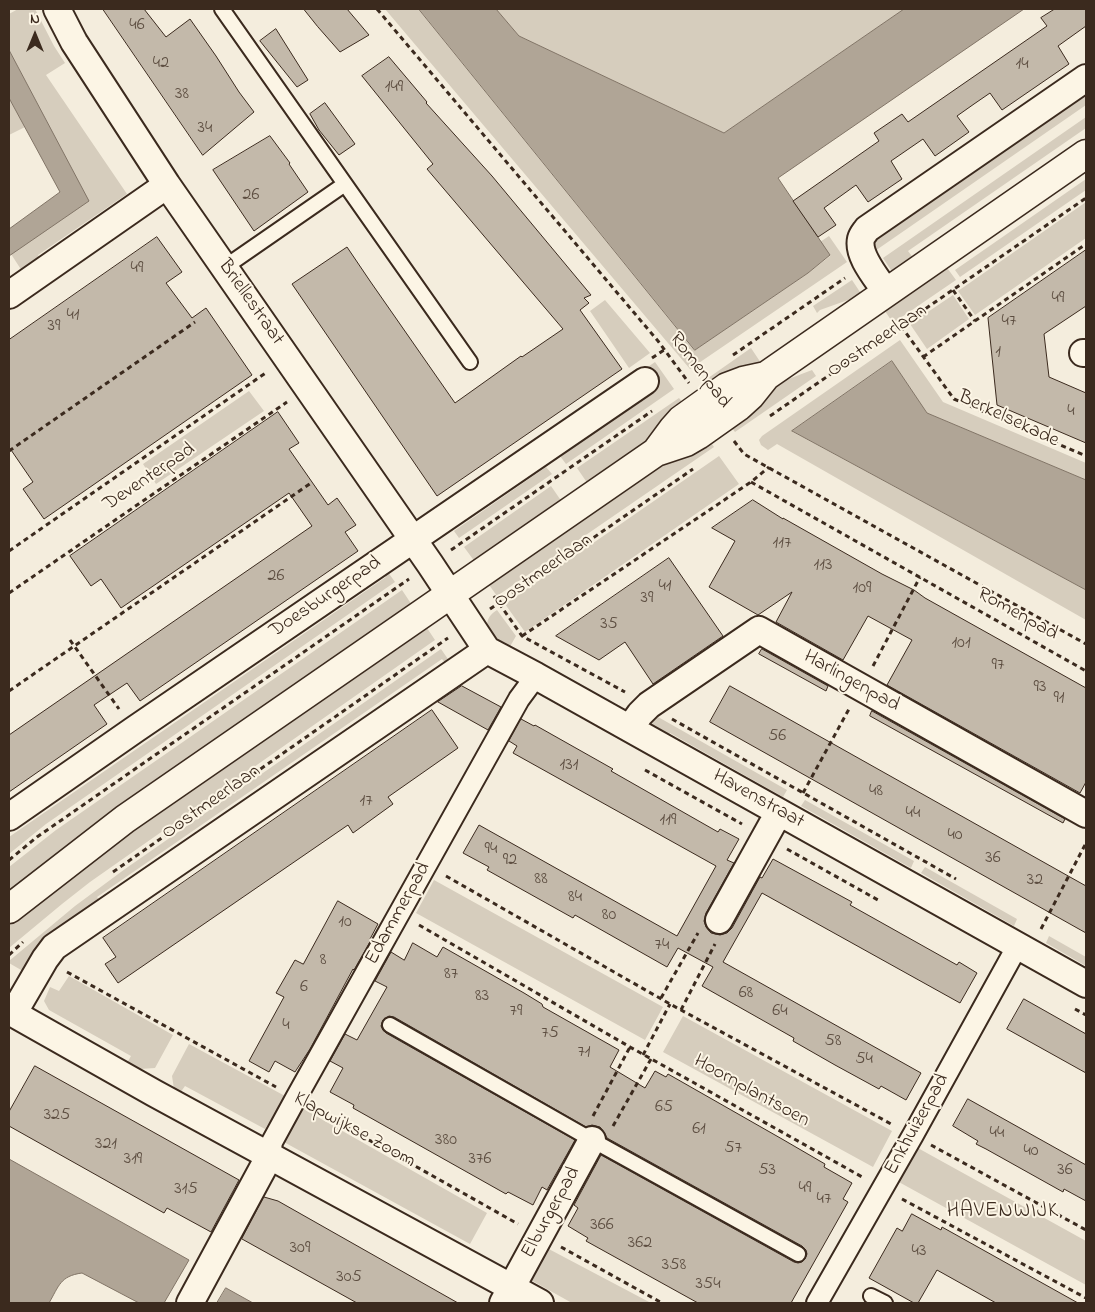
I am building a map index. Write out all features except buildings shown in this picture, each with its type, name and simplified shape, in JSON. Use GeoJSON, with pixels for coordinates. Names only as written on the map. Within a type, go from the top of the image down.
{"type":"FeatureCollection","features":[{"type":"Feature","properties":{"kind":"street","name":"Briellestraat"},"geometry":{"type":"LineString","coordinates":[[56,9],[74,42],[167,185],[309,387],[450,594]]}},
{"type":"Feature","properties":{"kind":"street","name":"Oostmeerlaan"},"geometry":{"type":"LineString","coordinates":[[886,292],[866,263],[861,250],[860,239],[867,229],[1086,78]]}},
{"type":"Feature","properties":{"kind":"street","name":"Oostmeerlaan"},"geometry":{"type":"LineString","coordinates":[[9,909],[125,819],[656,452],[686,442],[698,435],[750,396],[766,376],[1086,154]]}},
{"type":"Feature","properties":{"kind":"street"},"geometry":{"type":"LineString","coordinates":[[9,296],[167,185]]}},
{"type":"Feature","properties":{"kind":"street","name":"Oostmeerlaan"},"geometry":{"type":"LineString","coordinates":[[656,452],[681,420],[727,387],[766,376]]}},
{"type":"Feature","properties":{"kind":"street","name":"Doesburgerpad"},"geometry":{"type":"LineString","coordinates":[[9,817],[645,381]]}},
{"type":"Feature","properties":{"kind":"street","name":"Havenstraat"},"geometry":{"type":"LineString","coordinates":[[450,594],[487,650],[630,728],[1086,984]]}},
{"type":"Feature","properties":{"kind":"street","name":"Harlingenpad"},"geometry":{"type":"LineString","coordinates":[[630,728],[649,705],[759,630],[1086,814]]}},
{"type":"Feature","properties":{"kind":"street","name":"Oostmeerlaan"},"geometry":{"type":"LineString","coordinates":[[11,1013],[54,947],[487,650]]}},
{"type":"Feature","properties":{"kind":"street","name":"Edammerpad"},"geometry":{"type":"LineString","coordinates":[[270,1155],[272,1142],[296,1098],[519,698],[536,676]]}},
{"type":"Feature","properties":{"kind":"street"},"geometry":{"type":"LineString","coordinates":[[720,920],[779,812]]}},
{"type":"Feature","properties":{"kind":"street","name":"Enkhuizerpad"},"geometry":{"type":"LineString","coordinates":[[817,1303],[1023,948]]}},
{"type":"Feature","properties":{"kind":"street"},"geometry":{"type":"LineString","coordinates":[[11,1013],[270,1155],[508,1295],[540,1303]]}},
{"type":"Feature","properties":{"kind":"street","name":"Elburgerpad"},"geometry":{"type":"LineString","coordinates":[[508,1295],[592,1140]]}},
{"type":"Feature","properties":{"kind":"street"},"geometry":{"type":"LineString","coordinates":[[190,1303],[270,1155]]}},
{"type":"Feature","properties":{"kind":"lane"},"geometry":{"type":"LineString","coordinates":[[222,9],[470,362]]}},
{"type":"Feature","properties":{"kind":"lane"},"geometry":{"type":"LineString","coordinates":[[225,267],[345,184]]}},
{"type":"Feature","properties":{"kind":"lane"},"geometry":{"type":"LineString","coordinates":[[390,1025],[798,1254]]}},
{"type":"Feature","properties":{"kind":"lane"},"geometry":{"type":"LineString","coordinates":[[871,1296],[884,1303]]}},
{"type":"Feature","properties":{"kind":"path","name":"Romenpad"},"geometry":{"type":"LineString","coordinates":[[377,9],[658,341],[705,403]]}},
{"type":"Feature","properties":{"kind":"path","name":"Oostmeerlaan"},"geometry":{"type":"LineString","coordinates":[[765,419],[1086,198]]}},
{"type":"Feature","properties":{"kind":"path","name":"Oostmeerlaan"},"geometry":{"type":"LineString","coordinates":[[924,357],[1086,244]]}},
{"type":"Feature","properties":{"kind":"path"},"geometry":{"type":"LineString","coordinates":[[730,357],[866,263]]}},
{"type":"Feature","properties":{"kind":"path"},"geometry":{"type":"LineString","coordinates":[[953,290],[975,321]]}},
{"type":"Feature","properties":{"kind":"path"},"geometry":{"type":"LineString","coordinates":[[9,451],[195,322]]}},
{"type":"Feature","properties":{"kind":"path","name":"Berkelsekade"},"geometry":{"type":"LineString","coordinates":[[901,326],[954,399],[1086,456]]}},
{"type":"Feature","properties":{"kind":"path","name":"Deventerpad"},"geometry":{"type":"LineString","coordinates":[[9,551],[288,358]]}},
{"type":"Feature","properties":{"kind":"path","name":"Deventerpad"},"geometry":{"type":"LineString","coordinates":[[9,593],[309,387]]}},
{"type":"Feature","properties":{"kind":"path"},"geometry":{"type":"LineString","coordinates":[[9,860],[37,837],[658,406]]}},
{"type":"Feature","properties":{"kind":"path"},"geometry":{"type":"LineString","coordinates":[[728,444],[742,435]]}},
{"type":"Feature","properties":{"kind":"path","name":"Romenpad"},"geometry":{"type":"LineString","coordinates":[[734,441],[744,454],[1086,644]]}},
{"type":"Feature","properties":{"kind":"path","name":"Oostmeerlaan"},"geometry":{"type":"LineString","coordinates":[[107,877],[699,464]]}},
{"type":"Feature","properties":{"kind":"path","name":"Oostmeerlaan"},"geometry":{"type":"LineString","coordinates":[[522,636],[751,482],[769,467]]}},
{"type":"Feature","properties":{"kind":"path","name":"Romenpad"},"geometry":{"type":"LineString","coordinates":[[751,482],[1086,671]]}},
{"type":"Feature","properties":{"kind":"path"},"geometry":{"type":"LineString","coordinates":[[9,691],[311,483]]}},
{"type":"Feature","properties":{"kind":"path","name":"Havenstraat"},"geometry":{"type":"LineString","coordinates":[[522,636],[649,705],[957,879]]}},
{"type":"Feature","properties":{"kind":"path"},"geometry":{"type":"LineString","coordinates":[[70,640],[134,730]]}},
{"type":"Feature","properties":{"kind":"path"},"geometry":{"type":"LineString","coordinates":[[1023,948],[1042,927],[1086,843]]}},
{"type":"Feature","properties":{"kind":"path","name":"Hoornplantsoen"},"geometry":{"type":"LineString","coordinates":[[426,865],[670,1004],[1086,1230]]}},
{"type":"Feature","properties":{"kind":"path","name":"Hoornplantsoen"},"geometry":{"type":"LineString","coordinates":[[400,913],[630,1048],[882,1188],[1086,1298]]}},
{"type":"Feature","properties":{"kind":"path"},"geometry":{"type":"LineString","coordinates":[[661,998],[702,925],[720,920],[721,933],[681,1010]]}},
{"type":"Feature","properties":{"kind":"path"},"geometry":{"type":"LineString","coordinates":[[1042,927],[1049,932]]}},
{"type":"Feature","properties":{"kind":"path"},"geometry":{"type":"LineString","coordinates":[[9,955],[25,941]]}},
{"type":"Feature","properties":{"kind":"path","name":"Klapwijkse Zoom"},"geometry":{"type":"LineString","coordinates":[[45,959],[662,1303]]}},
{"type":"Feature","properties":{"kind":"path"},"geometry":{"type":"LineString","coordinates":[[643,1055],[670,1004]]}},
{"type":"Feature","properties":{"kind":"path"},"geometry":{"type":"LineString","coordinates":[[630,1048],[590,1121],[592,1140],[610,1131],[651,1059]]}},
{"type":"Feature","properties":{"kind":"shaded area"},"geometry":{"type":"Polygon","coordinates":[[[18,9],[35,9],[65,63],[46,75],[127,194],[38,255],[42,262],[22,271],[11,254],[88,201],[9,50],[9,14],[18,9]]]}},
{"type":"Feature","properties":{"kind":"shaded area"},"geometry":{"type":"Polygon","coordinates":[[[385,9],[419,9],[695,350],[830,256],[820,242],[829,236],[847,262],[690,369],[385,9]]]}},
{"type":"Feature","properties":{"kind":"shaded area"},"geometry":{"type":"Polygon","coordinates":[[[419,9],[496,9],[519,36],[724,133],[904,9],[1024,9],[778,178],[830,255],[808,273],[695,350],[419,9]]]}},
{"type":"Feature","properties":{"kind":"shaded area"},"geometry":{"type":"Polygon","coordinates":[[[496,9],[904,9],[724,133],[519,36],[496,9]]]}},
{"type":"Feature","properties":{"kind":"shaded area"},"geometry":{"type":"Polygon","coordinates":[[[9,50],[89,201],[9,256],[9,229],[60,192],[9,98],[9,50]]]}},
{"type":"Feature","properties":{"kind":"shaded area"},"geometry":{"type":"Polygon","coordinates":[[[1086,86],[1086,105],[872,253],[872,238],[1086,86]]]}},
{"type":"Feature","properties":{"kind":"shaded area"},"geometry":{"type":"Polygon","coordinates":[[[9,98],[25,127],[9,135],[9,98]]]}},
{"type":"Feature","properties":{"kind":"shaded area"},"geometry":{"type":"Polygon","coordinates":[[[1086,117],[1086,128],[908,251],[914,259],[893,273],[883,258],[1086,117]]]}},
{"type":"Feature","properties":{"kind":"shaded area"},"geometry":{"type":"Polygon","coordinates":[[[1086,179],[1086,190],[960,277],[955,270],[1086,179]]]}},
{"type":"Feature","properties":{"kind":"shaded area"},"geometry":{"type":"Polygon","coordinates":[[[1086,202],[1086,238],[975,315],[958,291],[1086,202]]]}},
{"type":"Feature","properties":{"kind":"shaded area"},"geometry":{"type":"Polygon","coordinates":[[[945,265],[956,280],[893,323],[883,308],[945,265]]]}},
{"type":"Feature","properties":{"kind":"shaded area"},"geometry":{"type":"Polygon","coordinates":[[[852,280],[862,295],[820,310],[817,313],[813,306],[852,280]]]}},
{"type":"Feature","properties":{"kind":"shaded area"},"geometry":{"type":"Polygon","coordinates":[[[953,295],[969,319],[927,349],[910,324],[953,295]]]}},
{"type":"Feature","properties":{"kind":"shaded area"},"geometry":{"type":"Polygon","coordinates":[[[605,300],[650,353],[629,368],[590,311],[605,300]]]}},
{"type":"Feature","properties":{"kind":"shaded area"},"geometry":{"type":"Polygon","coordinates":[[[900,340],[943,402],[1086,463],[1086,480],[927,413],[892,361],[793,432],[1086,590],[1086,620],[777,444],[768,450],[761,445],[759,440],[762,436],[900,340]]]}},
{"type":"Feature","properties":{"kind":"shaded area"},"geometry":{"type":"Polygon","coordinates":[[[751,348],[761,363],[708,393],[701,383],[751,348]]]}},
{"type":"Feature","properties":{"kind":"shaded area"},"geometry":{"type":"Polygon","coordinates":[[[892,361],[927,413],[1086,480],[1086,590],[792,431],[892,361]]]}},
{"type":"Feature","properties":{"kind":"shaded area"},"geometry":{"type":"Polygon","coordinates":[[[655,362],[674,389],[566,464],[560,456],[653,392],[642,371],[655,362]]]}},
{"type":"Feature","properties":{"kind":"shaded area"},"geometry":{"type":"Polygon","coordinates":[[[812,370],[816,376],[735,432],[728,423],[773,385],[812,370]]]}},
{"type":"Feature","properties":{"kind":"shaded area"},"geometry":{"type":"Polygon","coordinates":[[[249,391],[264,411],[156,484],[143,464],[249,391]]]}},
{"type":"Feature","properties":{"kind":"shaded area"},"geometry":{"type":"Polygon","coordinates":[[[679,398],[687,408],[650,440],[588,484],[577,468],[679,398]]]}},
{"type":"Feature","properties":{"kind":"shaded area"},"geometry":{"type":"Polygon","coordinates":[[[707,437],[714,447],[497,596],[487,582],[652,468],[707,437]]]}},
{"type":"Feature","properties":{"kind":"shaded area"},"geometry":{"type":"Polygon","coordinates":[[[719,456],[739,484],[525,632],[505,604],[719,456]]]}},
{"type":"Feature","properties":{"kind":"shaded area"},"geometry":{"type":"Polygon","coordinates":[[[546,467],[552,474],[459,538],[454,531],[546,467]]]}},
{"type":"Feature","properties":{"kind":"shaded area"},"geometry":{"type":"Polygon","coordinates":[[[551,486],[562,502],[475,562],[464,547],[551,486]]]}},
{"type":"Feature","properties":{"kind":"shaded area"},"geometry":{"type":"Polygon","coordinates":[[[385,568],[395,582],[46,824],[9,854],[9,837],[386,577],[381,570],[385,568]]]}},
{"type":"Feature","properties":{"kind":"shaded area"},"geometry":{"type":"Polygon","coordinates":[[[402,590],[412,605],[112,813],[9,892],[9,867],[56,830],[402,590]]]}},
{"type":"Feature","properties":{"kind":"shaded area"},"geometry":{"type":"Polygon","coordinates":[[[497,610],[516,636],[508,650],[497,643],[487,626],[490,616],[497,610]]]}},
{"type":"Feature","properties":{"kind":"shaded area"},"geometry":{"type":"Polygon","coordinates":[[[425,625],[435,640],[90,882],[9,948],[9,923],[76,869],[425,625]]]}},
{"type":"Feature","properties":{"kind":"shaded area"},"geometry":{"type":"Polygon","coordinates":[[[441,649],[450,662],[447,665],[442,659],[97,897],[102,903],[28,974],[9,963],[9,961],[75,906],[125,869],[441,649]]]}},
{"type":"Feature","properties":{"kind":"shaded area"},"geometry":{"type":"Polygon","coordinates":[[[651,713],[787,790],[783,797],[670,733],[666,739],[651,730],[647,721],[651,713]]]}},
{"type":"Feature","properties":{"kind":"shaded area"},"geometry":{"type":"Polygon","coordinates":[[[805,800],[914,861],[911,868],[801,806],[805,800]]]}},
{"type":"Feature","properties":{"kind":"shaded area"},"geometry":{"type":"Polygon","coordinates":[[[925,867],[1017,919],[1014,926],[921,873],[925,867]]]}},
{"type":"Feature","properties":{"kind":"shaded area"},"geometry":{"type":"Polygon","coordinates":[[[434,880],[663,1007],[645,1040],[416,913],[434,880]]]}},
{"type":"Feature","properties":{"kind":"shaded area"},"geometry":{"type":"Polygon","coordinates":[[[1049,936],[1086,957],[1086,966],[1046,943],[1049,936]]]}},
{"type":"Feature","properties":{"kind":"shaded area"},"geometry":{"type":"Polygon","coordinates":[[[69,976],[173,1035],[155,1068],[140,1069],[127,1063],[131,1056],[49,1010],[44,1001],[50,987],[59,991],[69,976]]]}},
{"type":"Feature","properties":{"kind":"shaded area"},"geometry":{"type":"Polygon","coordinates":[[[683,1016],[892,1131],[873,1167],[663,1052],[683,1016]]]}},
{"type":"Feature","properties":{"kind":"shaded area"},"geometry":{"type":"Polygon","coordinates":[[[189,1044],[285,1096],[265,1129],[185,1086],[180,1093],[174,1089],[172,1076],[189,1044]]]}},
{"type":"Feature","properties":{"kind":"shaded area"},"geometry":{"type":"Polygon","coordinates":[[[300,1107],[487,1213],[470,1244],[282,1141],[300,1107]]]}},
{"type":"Feature","properties":{"kind":"shaded area"},"geometry":{"type":"Polygon","coordinates":[[[916,1147],[1086,1241],[1086,1285],[897,1181],[916,1147]]]}},
{"type":"Feature","properties":{"kind":"shaded area"},"geometry":{"type":"Polygon","coordinates":[[[9,1159],[189,1260],[164,1303],[139,1303],[82,1273],[65,1279],[49,1303],[9,1303],[9,1159]]]}},
{"type":"Feature","properties":{"kind":"shaded area"},"geometry":{"type":"Polygon","coordinates":[[[545,1247],[651,1303],[572,1303],[529,1279],[545,1247]]]}},
{"type":"Feature","properties":{"kind":"shaded area"},"geometry":{"type":"Polygon","coordinates":[[[226,1288],[253,1303],[217,1303],[226,1288]]]}},
{"type":"Feature","properties":{"kind":"district","name":"HAVENWIJK"},"geometry":{"type":"Point","coordinates":[1003,1213]}}]}
